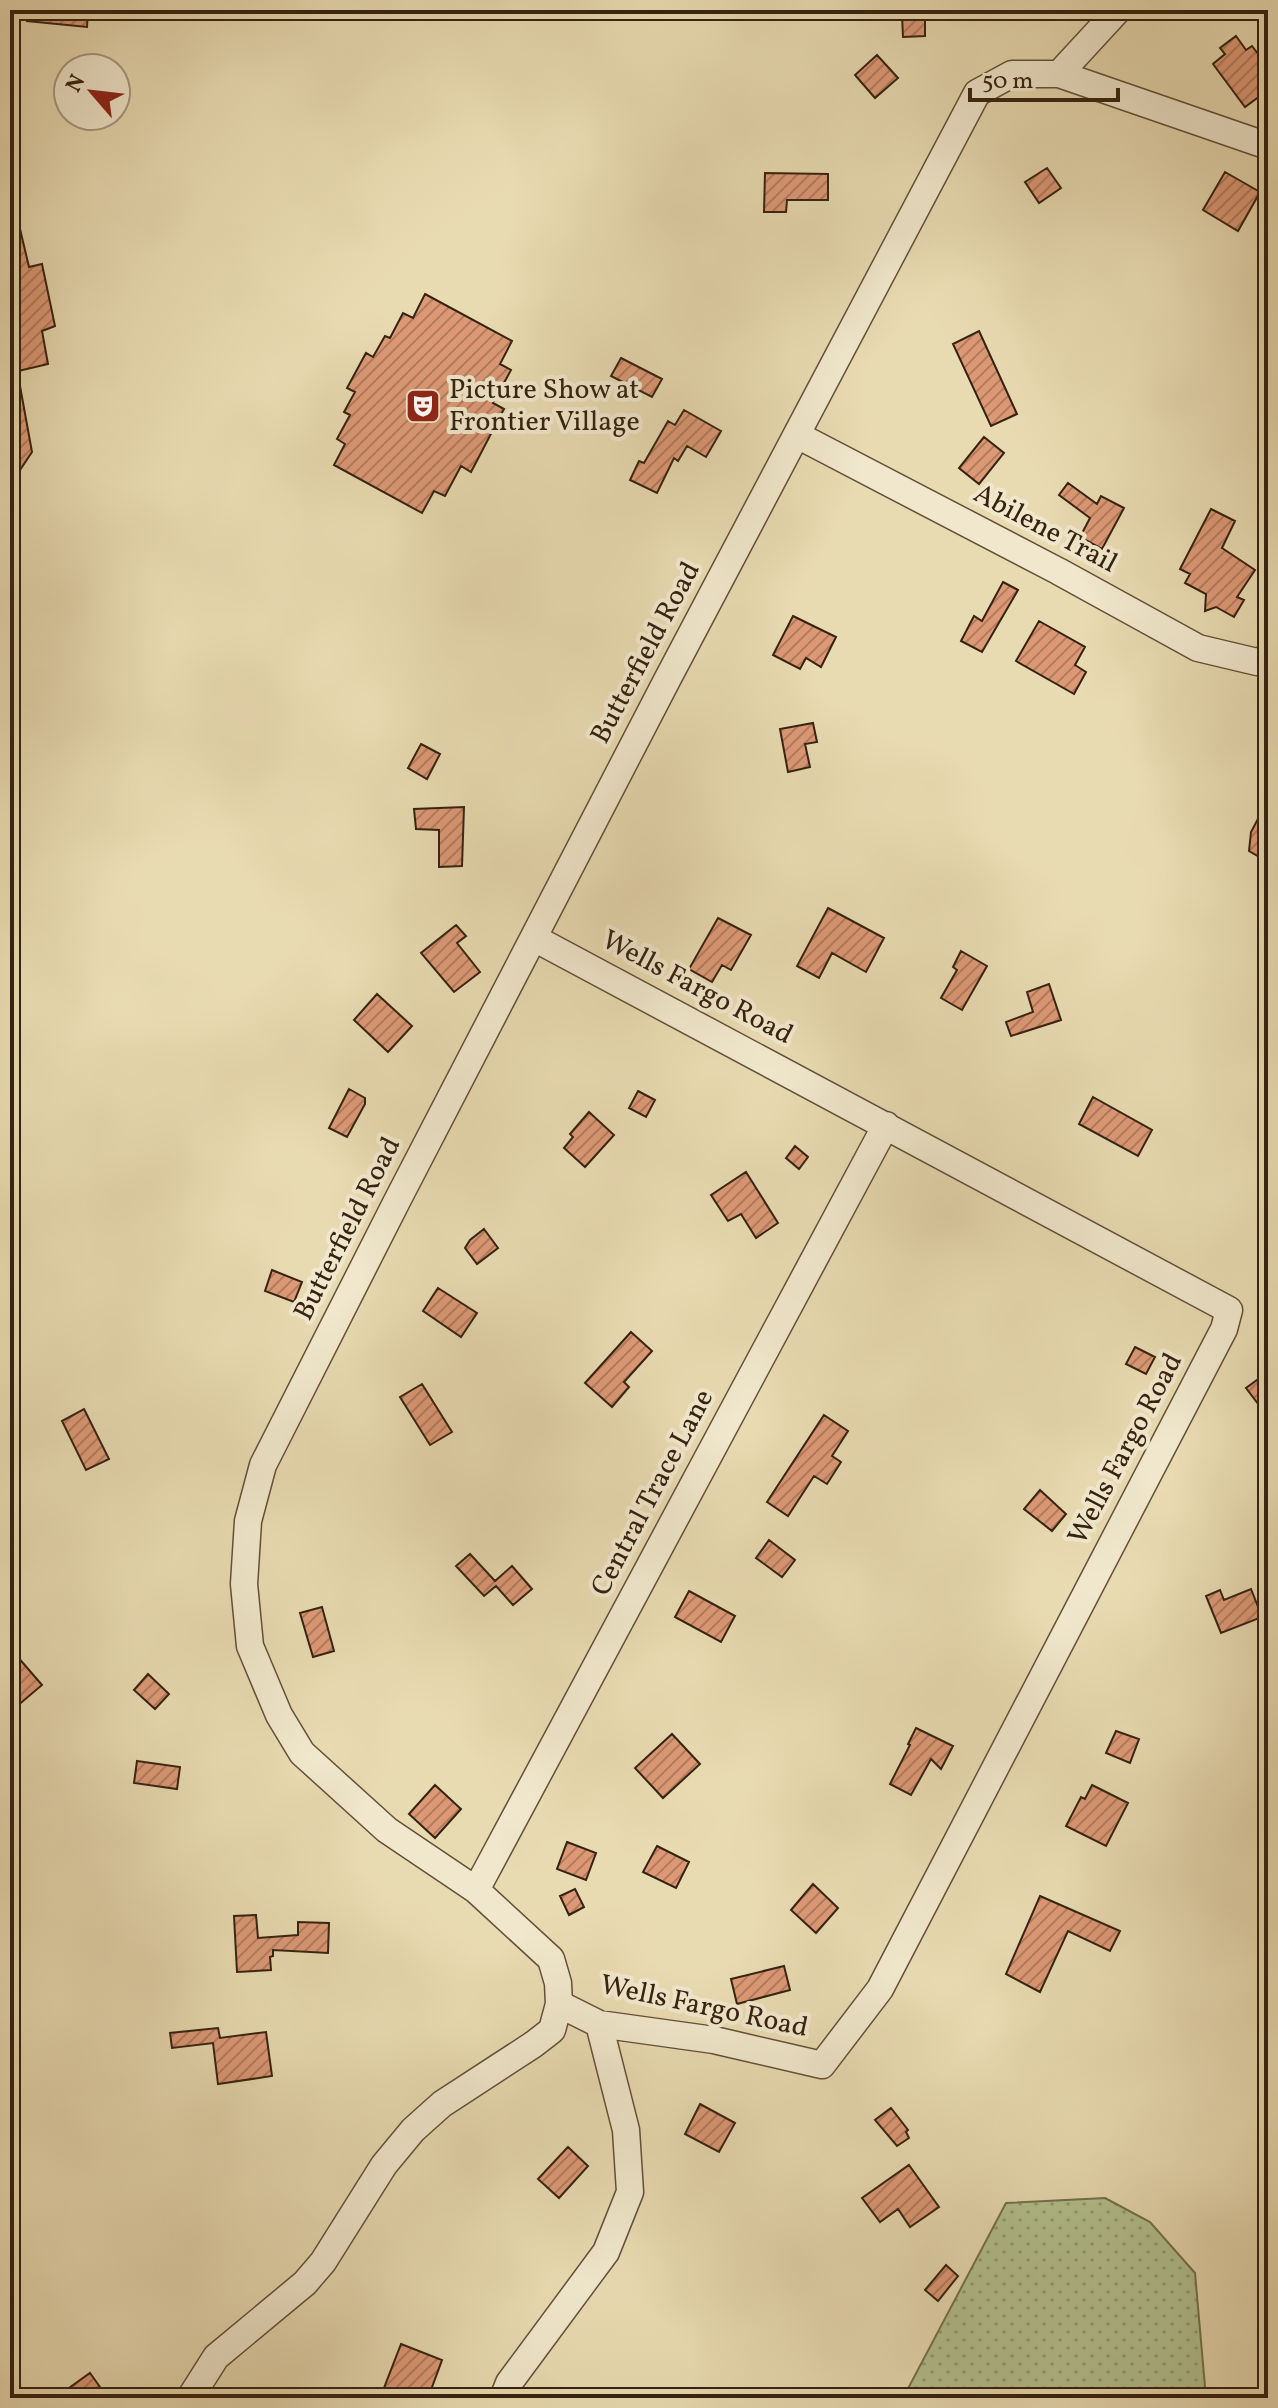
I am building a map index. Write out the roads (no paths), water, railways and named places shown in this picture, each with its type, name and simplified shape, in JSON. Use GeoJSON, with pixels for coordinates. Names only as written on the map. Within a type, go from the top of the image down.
{"type":"FeatureCollection","features":[{"type":"Feature","properties":{"kind":"street"},"geometry":{"type":"LineString","coordinates":[[1059,74],[1118,10]]}},
{"type":"Feature","properties":{"kind":"street","name":"Butterfield Road"},"geometry":{"type":"LineString","coordinates":[[559,2004],[558,1983],[551,1959],[476,1890],[387,1830],[302,1753],[279,1715],[250,1646],[245,1565],[248,1521],[263,1465],[397,1201],[977,93],[1012,74],[1059,74],[1268,146]]}},
{"type":"Feature","properties":{"kind":"street","name":"Abilene Trail"},"geometry":{"type":"LineString","coordinates":[[797,435],[1198,648],[1257,662],[1268,658]]}},
{"type":"Feature","properties":{"kind":"street","name":"Wells Fargo Road"},"geometry":{"type":"LineString","coordinates":[[534,938],[1229,1310],[1224,1329],[880,1989],[822,2065],[714,2040],[599,2024],[559,2004]]}},
{"type":"Feature","properties":{"kind":"street","name":"Central Trace Lane"},"geometry":{"type":"LineString","coordinates":[[476,1890],[886,1125]]}},
{"type":"Feature","properties":{"kind":"street"},"geometry":{"type":"LineString","coordinates":[[190,2398],[216,2357],[305,2283],[323,2262],[384,2165],[413,2130],[442,2104],[552,2030],[559,2004]]}},
{"type":"Feature","properties":{"kind":"street"},"geometry":{"type":"LineString","coordinates":[[503,2398],[509,2383],[606,2252],[630,2192],[626,2130],[599,2024]]}},
{"type":"Feature","properties":{"kind":"place","name":"Picture Show at Frontier Village"},"geometry":{"type":"Point","coordinates":[423,406]}}]}
